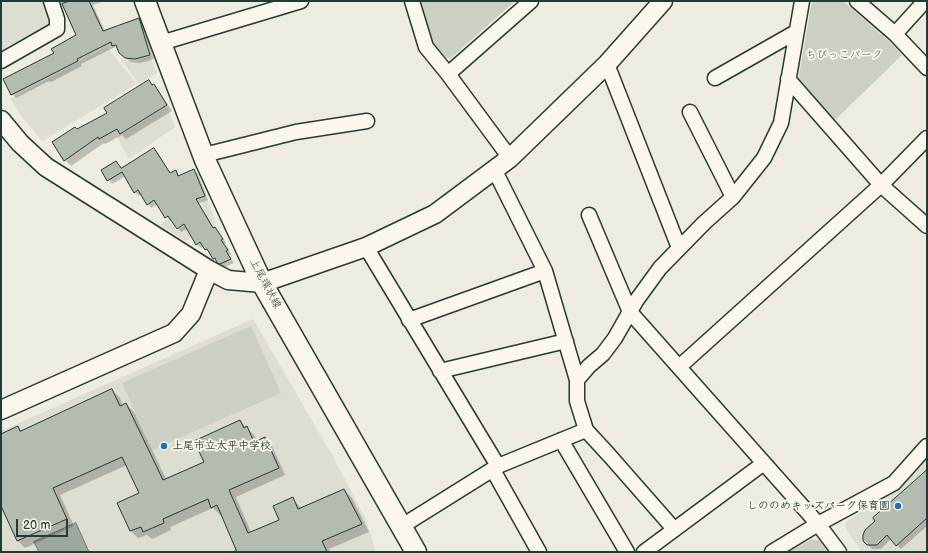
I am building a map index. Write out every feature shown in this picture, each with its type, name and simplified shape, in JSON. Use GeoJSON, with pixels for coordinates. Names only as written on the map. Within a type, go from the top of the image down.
{"type":"FeatureCollection","features":[{"type":"Feature","properties":{"kind":"main road","name":"上尾環状線"},"geometry":{"type":"LineString","coordinates":[[145,1],[204,155],[262,283],[416,552]]}},
{"type":"Feature","properties":{"kind":"street"},"geometry":{"type":"LineString","coordinates":[[1,61],[56,29],[58,18],[51,1]]}},
{"type":"Feature","properties":{"kind":"street"},"geometry":{"type":"LineString","coordinates":[[161,43],[268,6],[300,1]]}},
{"type":"Feature","properties":{"kind":"street"},"geometry":{"type":"LineString","coordinates":[[412,1],[426,47],[448,74],[510,158]]}},
{"type":"Feature","properties":{"kind":"street"},"geometry":{"type":"LineString","coordinates":[[448,74],[531,1]]}},
{"type":"Feature","properties":{"kind":"street"},"geometry":{"type":"LineString","coordinates":[[577,380],[589,366],[603,354],[615,338],[636,301],[660,268],[704,223],[733,197],[764,158],[780,123],[802,1]]}},
{"type":"Feature","properties":{"kind":"street"},"geometry":{"type":"LineString","coordinates":[[857,1],[895,34],[927,68]]}},
{"type":"Feature","properties":{"kind":"street"},"geometry":{"type":"LineString","coordinates":[[895,34],[925,1]]}},
{"type":"Feature","properties":{"kind":"street"},"geometry":{"type":"LineString","coordinates":[[1,120],[20,143],[46,167],[209,270],[228,280],[262,283],[366,247],[435,214],[495,171],[510,158],[607,64],[658,3]]}},
{"type":"Feature","properties":{"kind":"street"},"geometry":{"type":"LineString","coordinates":[[715,78],[796,32]]}},
{"type":"Feature","properties":{"kind":"street"},"geometry":{"type":"LineString","coordinates":[[607,64],[679,248]]}},
{"type":"Feature","properties":{"kind":"street"},"geometry":{"type":"LineString","coordinates":[[788,80],[881,185],[927,226]]}},
{"type":"Feature","properties":{"kind":"street"},"geometry":{"type":"LineString","coordinates":[[690,112],[733,197]]}},
{"type":"Feature","properties":{"kind":"street"},"geometry":{"type":"LineString","coordinates":[[204,155],[292,133],[367,121]]}},
{"type":"Feature","properties":{"kind":"street"},"geometry":{"type":"LineString","coordinates":[[679,367],[881,185],[927,138]]}},
{"type":"Feature","properties":{"kind":"street"},"geometry":{"type":"LineString","coordinates":[[495,171],[545,271],[577,380],[577,401],[586,430],[610,455],[674,529]]}},
{"type":"Feature","properties":{"kind":"street"},"geometry":{"type":"LineString","coordinates":[[589,215],[630,312],[818,524],[839,552]]}},
{"type":"Feature","properties":{"kind":"street"},"geometry":{"type":"LineString","coordinates":[[366,247],[496,468],[539,552]]}},
{"type":"Feature","properties":{"kind":"street"},"geometry":{"type":"LineString","coordinates":[[1,410],[174,333],[191,314],[209,270]]}},
{"type":"Feature","properties":{"kind":"street"},"geometry":{"type":"LineString","coordinates":[[409,320],[545,271]]}},
{"type":"Feature","properties":{"kind":"street"},"geometry":{"type":"LineString","coordinates":[[440,371],[566,341]]}},
{"type":"Feature","properties":{"kind":"street"},"geometry":{"type":"LineString","coordinates":[[402,526],[496,468],[586,430]]}},
{"type":"Feature","properties":{"kind":"street"},"geometry":{"type":"LineString","coordinates":[[561,440],[627,552]]}},
{"type":"Feature","properties":{"kind":"street"},"geometry":{"type":"LineString","coordinates":[[772,552],[818,524],[894,483],[927,446]]}},
{"type":"Feature","properties":{"kind":"street"},"geometry":{"type":"LineString","coordinates":[[644,552],[764,463]]}},
{"type":"Feature","properties":{"kind":"shaded area"},"geometry":{"type":"Polygon","coordinates":[[[1,1],[44,1],[51,21],[48,28],[1,53],[1,1]]]}},
{"type":"Feature","properties":{"kind":"shaded area"},"geometry":{"type":"Polygon","coordinates":[[[107,47],[137,84],[42,141],[10,99],[107,47]]]}},
{"type":"Feature","properties":{"kind":"shaded area"},"geometry":{"type":"Polygon","coordinates":[[[150,56],[157,73],[139,84],[121,60],[136,61],[150,56]]]}},
{"type":"Feature","properties":{"kind":"shaded area"},"geometry":{"type":"Polygon","coordinates":[[[167,107],[175,127],[129,159],[117,137],[167,107]]]}},
{"type":"Feature","properties":{"kind":"shaded area"},"geometry":{"type":"Polygon","coordinates":[[[207,198],[216,224],[185,241],[160,225],[168,219],[176,231],[206,213],[200,201],[207,198]]]}},
{"type":"Feature","properties":{"kind":"shaded area","name":"上尾市立太平中学校"},"geometry":{"type":"Polygon","coordinates":[[[253,319],[335,460],[366,520],[376,552],[1,552],[1,431],[253,319]]]}},
{"type":"Feature","properties":{"kind":"shaded area","name":"しののめキッズパーク保育園"},"geometry":{"type":"Polygon","coordinates":[[[927,454],[927,552],[862,552],[846,529],[846,522],[894,490],[927,454]]]}},
{"type":"Feature","properties":{"kind":"shaded area"},"geometry":{"type":"Polygon","coordinates":[[[76,523],[89,552],[39,552],[34,542],[76,523]]]}},
{"type":"Feature","properties":{"kind":"green space"},"geometry":{"type":"Polygon","coordinates":[[[418,1],[515,1],[450,59],[445,57],[429,40],[418,1]]]}},
{"type":"Feature","properties":{"kind":"green space","name":"ちびっこパーク"},"geometry":{"type":"Polygon","coordinates":[[[812,1],[843,1],[892,44],[902,55],[835,120],[798,82],[812,1]]]}},
{"type":"Feature","properties":{"kind":"green space"},"geometry":{"type":"Polygon","coordinates":[[[251,326],[281,393],[152,450],[122,383],[251,326]]]}},
{"type":"Feature","properties":{"kind":"green space"},"geometry":{"type":"Polygon","coordinates":[[[812,539],[820,541],[827,552],[789,552],[812,539]]]}},
{"type":"Feature","properties":{"kind":"building"},"geometry":{"type":"Polygon","coordinates":[[[70,1],[89,1],[103,31],[139,18],[150,55],[135,59],[125,58],[119,53],[116,45],[112,46],[111,42],[77,59],[78,61],[11,95],[3,79],[54,53],[51,49],[76,35],[62,4],[70,1]]]}},
{"type":"Feature","properties":{"kind":"building"},"geometry":{"type":"Polygon","coordinates":[[[149,80],[152,85],[154,84],[167,105],[120,134],[117,129],[99,139],[98,137],[64,161],[52,142],[75,127],[77,129],[107,113],[104,108],[149,80]]]}},
{"type":"Feature","properties":{"kind":"building"},"geometry":{"type":"Polygon","coordinates":[[[154,148],[170,173],[176,170],[178,176],[194,169],[205,196],[196,199],[213,228],[215,227],[223,239],[221,240],[228,250],[226,251],[231,259],[220,264],[217,263],[215,258],[213,259],[207,249],[205,250],[200,242],[196,245],[184,224],[177,229],[168,216],[165,218],[154,200],[147,205],[138,190],[134,193],[122,172],[107,181],[101,170],[116,161],[121,168],[154,148]]]}},
{"type":"Feature","properties":{"kind":"building"},"geometry":{"type":"Polygon","coordinates":[[[112,389],[120,406],[126,403],[163,480],[204,462],[194,441],[240,420],[244,428],[247,426],[254,442],[265,437],[279,468],[229,490],[248,533],[279,520],[273,506],[293,497],[298,509],[344,489],[362,524],[322,541],[327,552],[237,552],[217,505],[211,508],[208,499],[163,519],[164,523],[143,532],[141,527],[130,531],[117,503],[139,493],[122,457],[53,488],[67,519],[17,541],[1,506],[1,434],[18,426],[20,431],[112,389]]]}},
{"type":"Feature","properties":{"kind":"building"},"geometry":{"type":"Polygon","coordinates":[[[927,470],[927,518],[896,546],[887,535],[877,545],[867,545],[863,541],[863,535],[865,530],[875,521],[873,518],[927,470]]]}},
{"type":"Feature","properties":{"kind":"place","name":"上尾市立太平中学校"},"geometry":{"type":"Point","coordinates":[164,446]}},
{"type":"Feature","properties":{"kind":"place","name":"しののめキッズパーク保育園"},"geometry":{"type":"Point","coordinates":[898,506]}}]}
